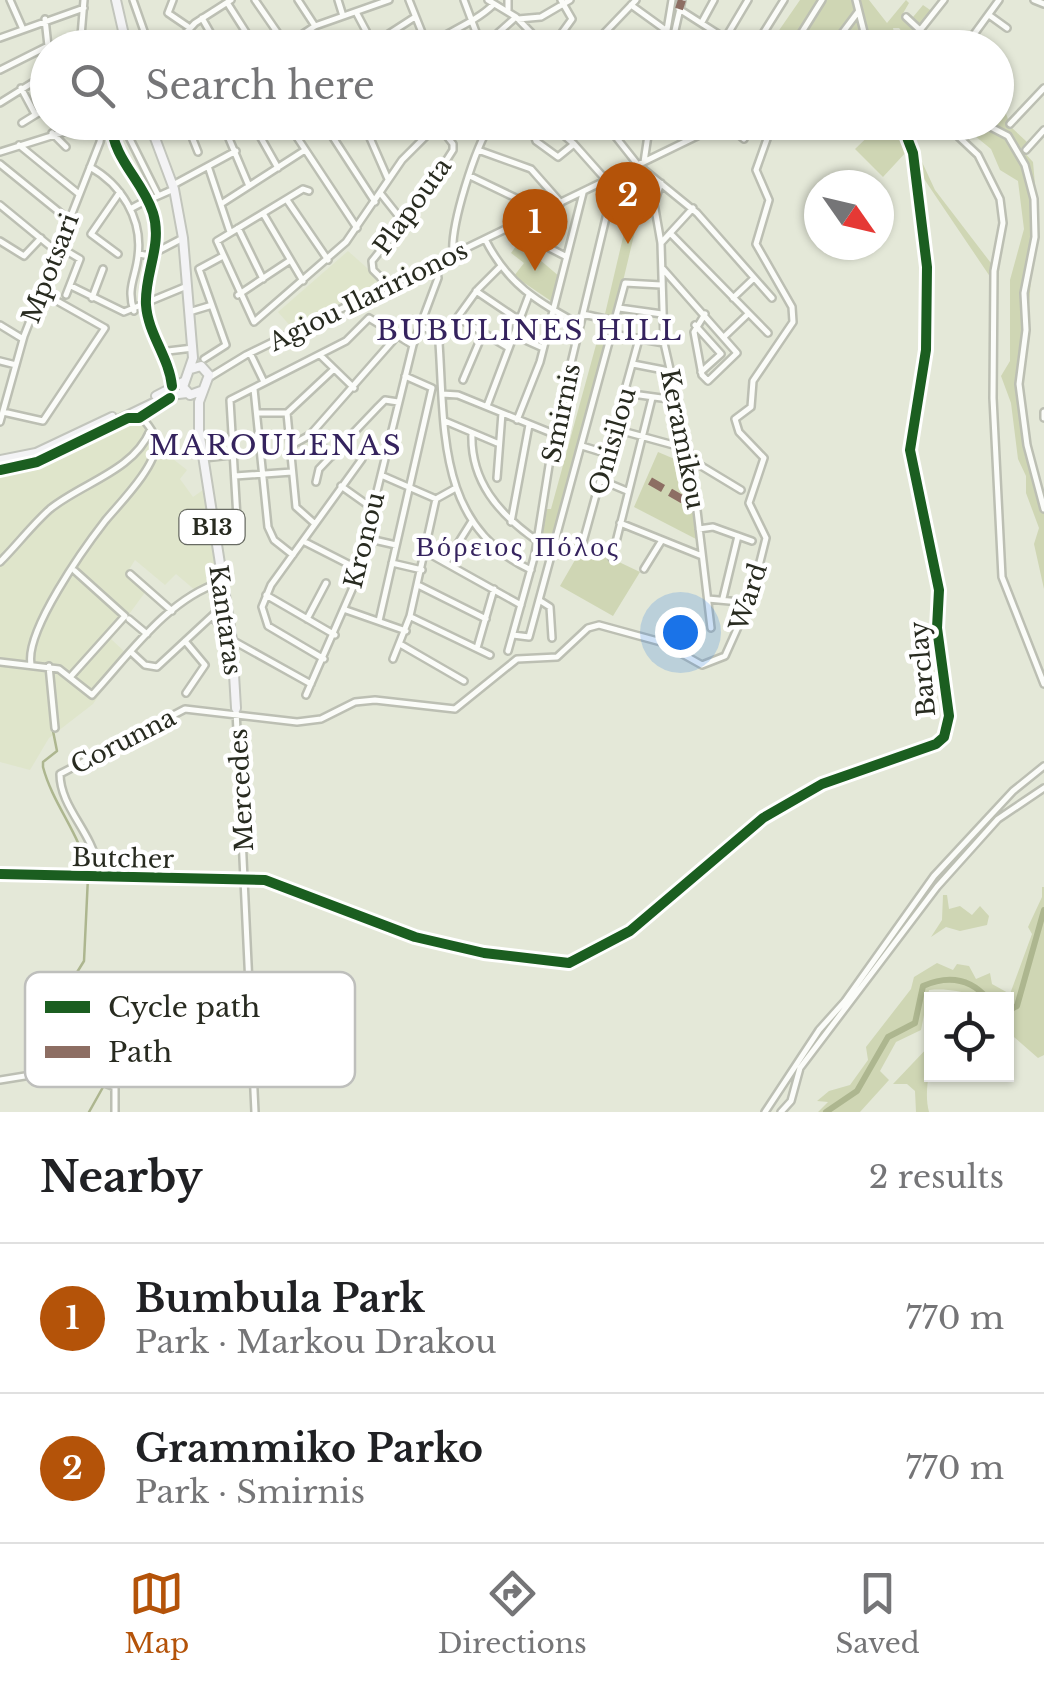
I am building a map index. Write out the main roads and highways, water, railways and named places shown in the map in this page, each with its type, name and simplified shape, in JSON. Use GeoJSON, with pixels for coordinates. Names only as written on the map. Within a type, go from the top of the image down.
{"type":"FeatureCollection","features":[{"type":"Feature","properties":{"kind":"main road"},"geometry":{"type":"LineString","coordinates":[[116,0],[123,30]]}},
{"type":"Feature","properties":{"kind":"main road"},"geometry":{"type":"LineString","coordinates":[[0,463],[36,453],[184,382],[191,369],[193,346],[183,238],[173,187],[156,140]]}},
{"type":"Feature","properties":{"kind":"main road"},"geometry":{"type":"LineString","coordinates":[[191,369],[203,364],[193,346]]}},
{"type":"Feature","properties":{"kind":"main road","name":"B13"},"geometry":{"type":"LineString","coordinates":[[202,391],[208,379],[203,364]]}},
{"type":"Feature","properties":{"kind":"main road","name":"B13"},"geometry":{"type":"LineString","coordinates":[[184,382],[189,394]]}},
{"type":"Feature","properties":{"kind":"main road"},"geometry":{"type":"LineString","coordinates":[[0,463],[38,458],[175,393],[202,391]]}},
{"type":"Feature","properties":{"kind":"main road","name":"Kantaras"},"geometry":{"type":"LineString","coordinates":[[202,391],[202,458],[232,640],[236,710]]}},
{"type":"Feature","properties":{"kind":"main road","name":"Kantaras"},"geometry":{"type":"LineString","coordinates":[[189,394],[199,414]]}},
{"type":"Feature","properties":{"kind":"waterway"},"geometry":{"type":"LineString","coordinates":[[53,731],[57,751],[43,762],[43,767],[87,871]]}},
{"type":"Feature","properties":{"kind":"waterway"},"geometry":{"type":"LineString","coordinates":[[77,972],[84,961],[88,877]]}},
{"type":"Feature","properties":{"kind":"waterway"},"geometry":{"type":"LineString","coordinates":[[1014,1008],[1044,910]]}},
{"type":"Feature","properties":{"kind":"waterway"},"geometry":{"type":"LineString","coordinates":[[826,1112],[857,1091],[888,1037],[915,1023],[923,986],[958,980],[980,992]]}},
{"type":"Feature","properties":{"kind":"waterway"},"geometry":{"type":"LineString","coordinates":[[89,1112],[103,1087]]}},
{"type":"Feature","properties":{"kind":"place","name":"Grammiko Parko"},"geometry":{"type":"Point","coordinates":[628,244]}},
{"type":"Feature","properties":{"kind":"place","name":"Bumbula Park"},"geometry":{"type":"Point","coordinates":[535,271]}},
{"type":"Feature","properties":{"kind":"district","name":"BUBULINES HILL"},"geometry":{"type":"Point","coordinates":[530,330]}},
{"type":"Feature","properties":{"kind":"district","name":"MAROULENAS"},"geometry":{"type":"Point","coordinates":[276,445]}},
{"type":"Feature","properties":{"kind":"district","name":"Βόρειος Πόλος"},"geometry":{"type":"Point","coordinates":[518,546]}}]}
